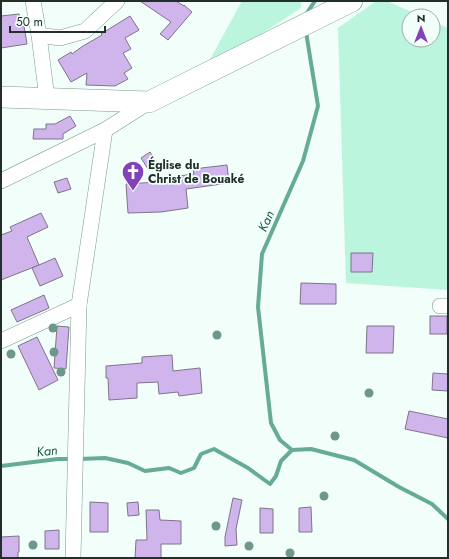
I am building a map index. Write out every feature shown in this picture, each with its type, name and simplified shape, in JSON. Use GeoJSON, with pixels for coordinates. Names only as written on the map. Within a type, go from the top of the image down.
{"type":"FeatureCollection","features":[{"type":"Feature","properties":{"kind":"street"},"geometry":{"type":"LineString","coordinates":[[33,1],[47,99]]}},
{"type":"Feature","properties":{"kind":"street"},"geometry":{"type":"LineString","coordinates":[[39,35],[60,38],[85,31],[117,1]]}},
{"type":"Feature","properties":{"kind":"street"},"geometry":{"type":"LineString","coordinates":[[1,181],[105,130],[149,102],[352,1]]}},
{"type":"Feature","properties":{"kind":"street"},"geometry":{"type":"LineString","coordinates":[[1,97],[149,102]]}},
{"type":"Feature","properties":{"kind":"street"},"geometry":{"type":"LineString","coordinates":[[73,558],[79,305],[105,130]]}},
{"type":"Feature","properties":{"kind":"street"},"geometry":{"type":"LineString","coordinates":[[1,341],[79,305]]}},
{"type":"Feature","properties":{"kind":"green space"},"geometry":{"type":"Polygon","coordinates":[[[242,1],[301,1],[301,8],[203,72],[242,1]]]}},
{"type":"Feature","properties":{"kind":"green space"},"geometry":{"type":"Polygon","coordinates":[[[376,1],[387,1],[403,8],[401,8],[401,48],[441,48],[441,25],[448,28],[448,290],[346,283],[338,28],[376,1]]]}},
{"type":"Feature","properties":{"kind":"building"},"geometry":{"type":"Polygon","coordinates":[[[140,1],[176,1],[184,5],[192,12],[168,40],[160,34],[171,22],[140,1]]]}},
{"type":"Feature","properties":{"kind":"building"},"geometry":{"type":"Polygon","coordinates":[[[19,14],[21,26],[24,26],[27,44],[1,48],[1,16],[19,14]]]}},
{"type":"Feature","properties":{"kind":"building"},"geometry":{"type":"Polygon","coordinates":[[[130,16],[139,30],[125,38],[131,49],[123,53],[132,68],[124,73],[128,79],[115,86],[86,85],[87,73],[71,82],[58,60],[71,52],[72,54],[130,16]]]}},
{"type":"Feature","properties":{"kind":"building"},"geometry":{"type":"Polygon","coordinates":[[[70,116],[76,126],[63,134],[63,139],[33,139],[34,129],[46,129],[46,124],[55,124],[70,116]]]}},
{"type":"Feature","properties":{"kind":"building"},"geometry":{"type":"Polygon","coordinates":[[[150,152],[157,163],[148,169],[141,158],[150,152]]]}},
{"type":"Feature","properties":{"kind":"building"},"geometry":{"type":"Polygon","coordinates":[[[227,165],[229,183],[186,189],[188,208],[161,212],[128,213],[126,184],[157,182],[155,179],[194,174],[193,169],[227,165]]]}},
{"type":"Feature","properties":{"kind":"building"},"geometry":{"type":"Polygon","coordinates":[[[67,178],[71,189],[58,193],[54,182],[67,178]]]}},
{"type":"Feature","properties":{"kind":"building"},"geometry":{"type":"Polygon","coordinates":[[[41,213],[48,227],[27,237],[39,265],[1,280],[1,235],[12,231],[10,227],[41,213]]]}},
{"type":"Feature","properties":{"kind":"building"},"geometry":{"type":"Polygon","coordinates":[[[351,253],[373,253],[372,272],[351,272],[351,253]]]}},
{"type":"Feature","properties":{"kind":"building"},"geometry":{"type":"Polygon","coordinates":[[[55,258],[63,276],[40,286],[32,268],[55,258]]]}},
{"type":"Feature","properties":{"kind":"building"},"geometry":{"type":"Polygon","coordinates":[[[301,283],[336,284],[336,304],[300,304],[301,283]]]}},
{"type":"Feature","properties":{"kind":"building"},"geometry":{"type":"Polygon","coordinates":[[[44,295],[49,308],[17,322],[11,310],[44,295]]]}},
{"type":"Feature","properties":{"kind":"building"},"geometry":{"type":"Polygon","coordinates":[[[430,316],[447,316],[447,334],[430,334],[430,316]]]}},
{"type":"Feature","properties":{"kind":"building"},"geometry":{"type":"Polygon","coordinates":[[[57,326],[69,327],[66,369],[54,368],[57,326]]]}},
{"type":"Feature","properties":{"kind":"building"},"geometry":{"type":"Polygon","coordinates":[[[367,326],[394,326],[393,353],[366,353],[367,326]]]}},
{"type":"Feature","properties":{"kind":"building"},"geometry":{"type":"Polygon","coordinates":[[[37,337],[58,380],[39,390],[18,346],[37,337]]]}},
{"type":"Feature","properties":{"kind":"building"},"geometry":{"type":"Polygon","coordinates":[[[172,355],[173,371],[200,368],[202,393],[179,396],[178,392],[159,394],[158,382],[137,383],[137,398],[109,400],[106,366],[142,363],[142,357],[172,355]]]}},
{"type":"Feature","properties":{"kind":"building"},"geometry":{"type":"Polygon","coordinates":[[[433,373],[448,374],[448,391],[432,390],[433,373]]]}},
{"type":"Feature","properties":{"kind":"building"},"geometry":{"type":"Polygon","coordinates":[[[409,411],[448,419],[448,438],[405,429],[409,411]]]}},
{"type":"Feature","properties":{"kind":"building"},"geometry":{"type":"Polygon","coordinates":[[[233,498],[242,500],[236,529],[237,545],[225,546],[225,537],[233,498]]]}},
{"type":"Feature","properties":{"kind":"building"},"geometry":{"type":"Polygon","coordinates":[[[90,502],[108,503],[108,532],[90,532],[90,502]]]}},
{"type":"Feature","properties":{"kind":"building"},"geometry":{"type":"Polygon","coordinates":[[[138,502],[139,515],[128,516],[127,503],[138,502]]]}},
{"type":"Feature","properties":{"kind":"building"},"geometry":{"type":"Polygon","coordinates":[[[311,507],[312,532],[299,532],[299,508],[311,507]]]}},
{"type":"Feature","properties":{"kind":"building"},"geometry":{"type":"Polygon","coordinates":[[[260,508],[273,509],[273,533],[260,533],[260,508]]]}},
{"type":"Feature","properties":{"kind":"building"},"geometry":{"type":"Polygon","coordinates":[[[146,510],[159,510],[160,520],[181,521],[181,544],[161,544],[161,558],[135,558],[136,540],[147,540],[146,510]]]}},
{"type":"Feature","properties":{"kind":"building"},"geometry":{"type":"Polygon","coordinates":[[[59,530],[59,549],[45,549],[45,531],[59,530]]]}},
{"type":"Feature","properties":{"kind":"building"},"geometry":{"type":"Polygon","coordinates":[[[19,536],[18,558],[1,558],[1,537],[19,536]]]}},
{"type":"Feature","properties":{"kind":"waterway","name":"Kan"},"geometry":{"type":"LineString","coordinates":[[305,16],[315,1]]}},
{"type":"Feature","properties":{"kind":"waterway","name":"Kan"},"geometry":{"type":"LineString","coordinates":[[292,450],[280,440],[271,423],[258,307],[262,254],[303,161],[318,106],[306,32]]}},
{"type":"Feature","properties":{"kind":"waterway","name":"Kan"},"geometry":{"type":"LineString","coordinates":[[79,459],[105,458],[128,463],[145,471],[169,468],[181,473],[194,468],[201,454],[214,449],[248,468],[270,484],[276,476],[281,461],[292,450],[311,449],[354,460],[399,487],[432,504],[448,519]]}},
{"type":"Feature","properties":{"kind":"waterway","name":"Kan"},"geometry":{"type":"LineString","coordinates":[[1,466],[58,459],[72,459]]}},
{"type":"Feature","properties":{"kind":"place","name":"Église du Christ de Bouaké"},"geometry":{"type":"Point","coordinates":[133,192]}}]}
